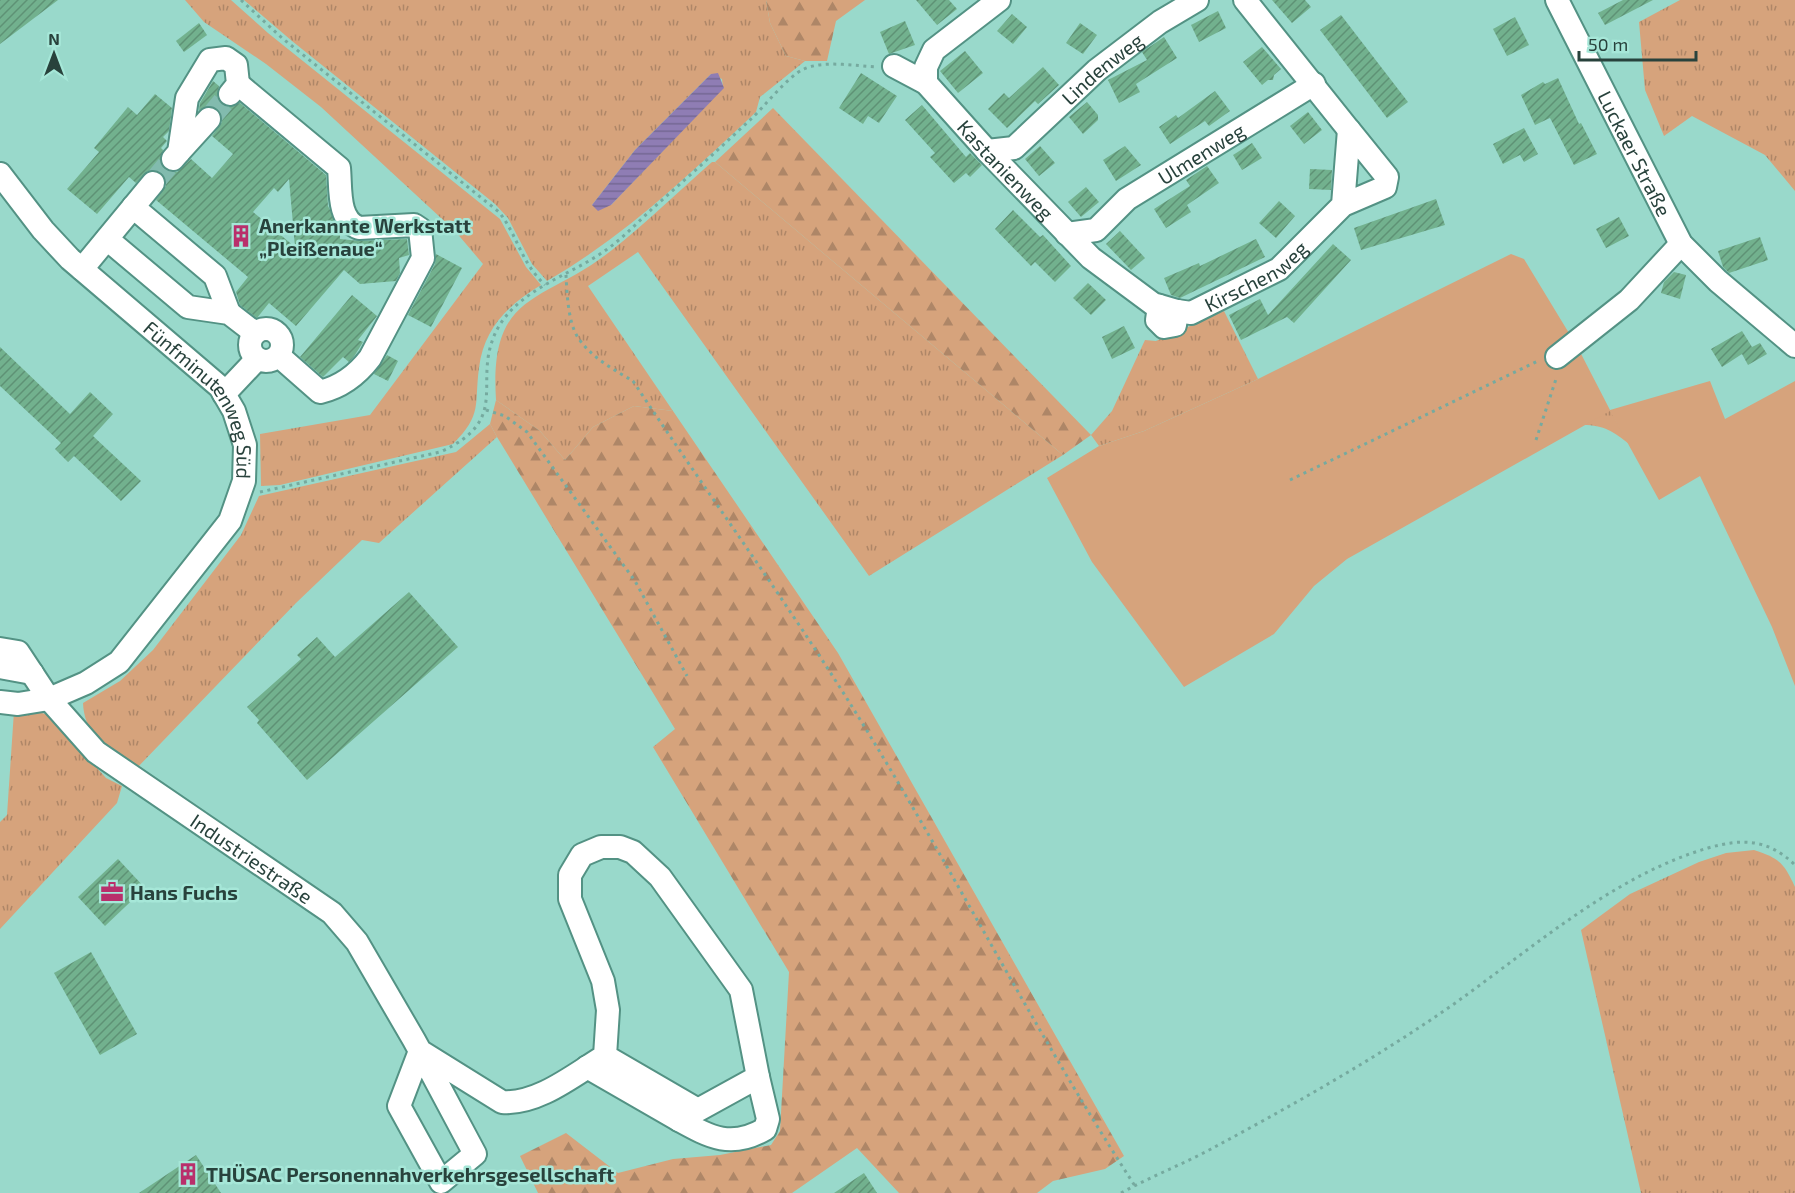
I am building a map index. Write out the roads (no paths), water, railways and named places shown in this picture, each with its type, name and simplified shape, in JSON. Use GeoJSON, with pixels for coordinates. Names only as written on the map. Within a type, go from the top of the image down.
{"type":"FeatureCollection","features":[{"type":"Feature","properties":{"kind":"street"},"geometry":{"type":"LineString","coordinates":[[926,83],[926,67],[934,50],[999,0]]}},
{"type":"Feature","properties":{"kind":"street","name":"Lindenweg"},"geometry":{"type":"LineString","coordinates":[[1014,148],[1097,70],[1160,22],[1197,0]]}},
{"type":"Feature","properties":{"kind":"street"},"geometry":{"type":"LineString","coordinates":[[1245,0],[1349,130],[1343,205]]}},
{"type":"Feature","properties":{"kind":"street","name":"Luckaer Straße"},"geometry":{"type":"LineString","coordinates":[[1557,0],[1681,244],[1718,281],[1795,346]]}},
{"type":"Feature","properties":{"kind":"street","name":"Kastanienweg"},"geometry":{"type":"LineString","coordinates":[[934,50],[894,66],[926,83],[987,152],[1091,258],[1163,307]]}},
{"type":"Feature","properties":{"kind":"street"},"geometry":{"type":"LineString","coordinates":[[208,119],[176,156],[187,98],[206,64],[215,58],[231,61],[238,71],[233,89],[339,168],[344,216],[351,225],[358,228],[414,225],[420,229],[423,258],[370,358],[359,372],[334,389],[320,392],[268,357]]}},
{"type":"Feature","properties":{"kind":"street","name":"Ulmenweg"},"geometry":{"type":"LineString","coordinates":[[1096,230],[1127,199],[1314,84]]}},
{"type":"Feature","properties":{"kind":"street","name":"Kirschenweg"},"geometry":{"type":"LineString","coordinates":[[1163,307],[1191,313],[1280,269],[1343,205],[1385,187],[1387,177],[1349,130]]}},
{"type":"Feature","properties":{"kind":"street"},"geometry":{"type":"LineString","coordinates":[[987,152],[1014,148],[1010,176]]}},
{"type":"Feature","properties":{"kind":"street","name":"Fünfminutenweg Süd"},"geometry":{"type":"LineString","coordinates":[[0,174],[44,230],[82,269],[220,387],[234,411],[245,445],[244,481],[230,521],[119,662],[86,683],[50,699],[18,704],[0,702]]}},
{"type":"Feature","properties":{"kind":"street"},"geometry":{"type":"LineString","coordinates":[[82,269],[153,183]]}},
{"type":"Feature","properties":{"kind":"street"},"geometry":{"type":"LineString","coordinates":[[133,207],[215,276],[230,313],[255,333],[267,329],[279,334],[283,346],[224,394]]}},
{"type":"Feature","properties":{"kind":"street"},"geometry":{"type":"LineString","coordinates":[[1066,234],[1096,230],[1091,258]]}},
{"type":"Feature","properties":{"kind":"street"},"geometry":{"type":"LineString","coordinates":[[107,239],[188,307],[230,313]]}},
{"type":"Feature","properties":{"kind":"street"},"geometry":{"type":"LineString","coordinates":[[1557,357],[1629,300],[1681,244]]}},
{"type":"Feature","properties":{"kind":"street","name":"Industriestraße"},"geometry":{"type":"LineString","coordinates":[[0,649],[18,652],[50,699],[96,752],[332,913],[357,942],[420,1051],[475,1154],[441,1182],[399,1106],[420,1051]]}},
{"type":"Feature","properties":{"kind":"street"},"geometry":{"type":"LineString","coordinates":[[0,667],[32,673]]}},
{"type":"Feature","properties":{"kind":"street"},"geometry":{"type":"LineString","coordinates":[[420,1051],[502,1102],[515,1104],[532,1099],[596,1062],[608,1010],[603,981],[570,899],[570,875],[582,855],[601,847],[620,847],[633,852],[660,877],[741,990],[768,1119],[765,1129],[750,1138],[729,1140],[710,1137],[688,1115],[596,1062]]}},
{"type":"Feature","properties":{"kind":"street"},"geometry":{"type":"LineString","coordinates":[[688,1115],[758,1077]]}},
{"type":"Feature","properties":{"kind":"tunnel"},"geometry":{"type":"LineString","coordinates":[[209,119],[229,95]]}},
{"type":"Feature","properties":{"kind":"tunnel"},"geometry":{"type":"LineString","coordinates":[[153,183],[173,159]]}},
{"type":"Feature","properties":{"kind":"place","name":"Anerkannte Werkstatt „Pleißenaue“"},"geometry":{"type":"Point","coordinates":[241,236]}},
{"type":"Feature","properties":{"kind":"place","name":"Hans Fuchs"},"geometry":{"type":"Point","coordinates":[112,892]}},
{"type":"Feature","properties":{"kind":"place","name":"THÜSAC Personennahverkehrsgesellschaft"},"geometry":{"type":"Point","coordinates":[188,1174]}}]}
